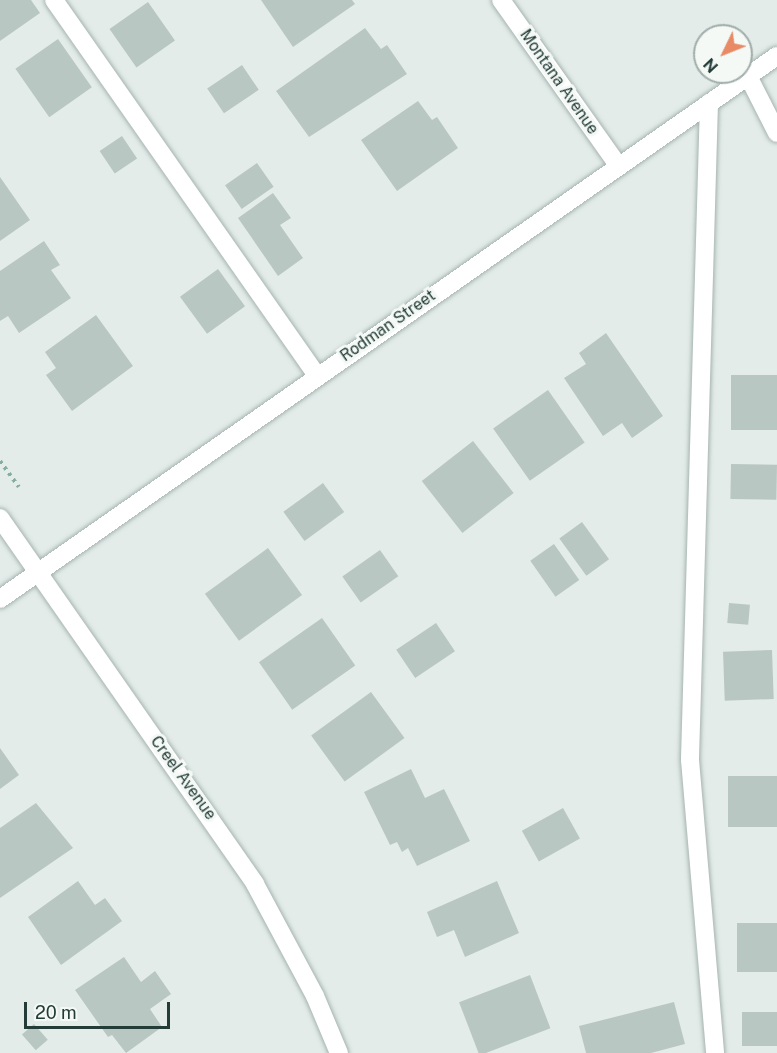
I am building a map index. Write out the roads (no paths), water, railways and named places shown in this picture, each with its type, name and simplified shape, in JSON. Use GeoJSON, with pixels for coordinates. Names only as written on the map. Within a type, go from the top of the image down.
{"type":"FeatureCollection","features":[{"type":"Feature","properties":{"kind":"street"},"geometry":{"type":"LineString","coordinates":[[54,0],[316,376]]}},
{"type":"Feature","properties":{"kind":"street","name":"Montana Avenue"},"geometry":{"type":"LineString","coordinates":[[501,0],[617,164]]}},
{"type":"Feature","properties":{"kind":"street","name":"Rodman Street"},"geometry":{"type":"LineString","coordinates":[[753,73],[777,56]]}},
{"type":"Feature","properties":{"kind":"street","name":"Rodman Street"},"geometry":{"type":"LineString","coordinates":[[0,599],[617,164],[736,84]]}},
{"type":"Feature","properties":{"kind":"street"},"geometry":{"type":"LineString","coordinates":[[752,84],[777,133]]}},
{"type":"Feature","properties":{"kind":"street"},"geometry":{"type":"LineString","coordinates":[[709,102],[690,760],[715,1053]]}},
{"type":"Feature","properties":{"kind":"street","name":"Creel Avenue"},"geometry":{"type":"LineString","coordinates":[[0,518],[255,884],[315,996],[339,1053]]}}]}
